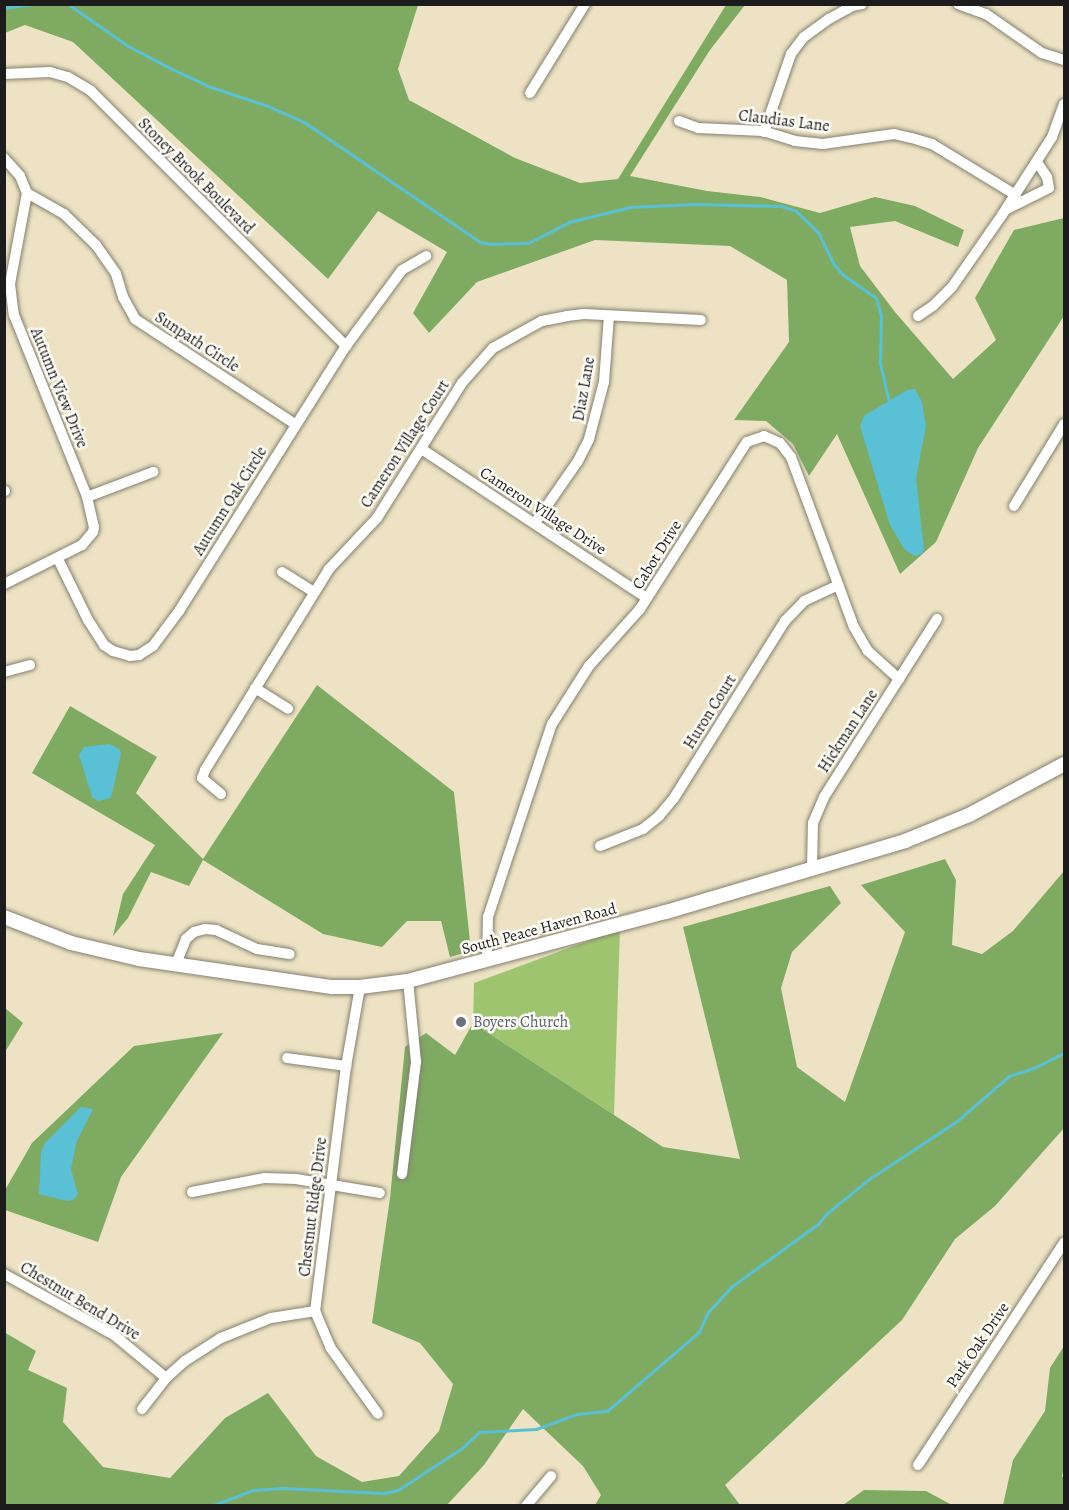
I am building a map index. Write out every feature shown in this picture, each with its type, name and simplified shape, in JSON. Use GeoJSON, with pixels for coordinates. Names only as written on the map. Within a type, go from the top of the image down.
{"type":"FeatureCollection","features":[{"type":"Feature","properties":{"kind":"main road","name":"South Peace Haven Road"},"geometry":{"type":"LineString","coordinates":[[4,916],[71,943],[176,964],[332,987],[360,987],[408,981],[487,961],[905,841],[969,815],[1065,764]]}},
{"type":"Feature","properties":{"kind":"street"},"geometry":{"type":"LineString","coordinates":[[530,93],[585,4]]}},
{"type":"Feature","properties":{"kind":"street"},"geometry":{"type":"LineString","coordinates":[[764,132],[791,54],[804,37],[829,19],[852,6],[862,4]]}},
{"type":"Feature","properties":{"kind":"street"},"geometry":{"type":"LineString","coordinates":[[958,4],[986,14],[1042,53],[1065,60]]}},
{"type":"Feature","properties":{"kind":"street","name":"Stoney Brook Boulevard"},"geometry":{"type":"LineString","coordinates":[[4,74],[50,72],[68,77],[91,91],[346,346]]}},
{"type":"Feature","properties":{"kind":"street"},"geometry":{"type":"LineString","coordinates":[[918,316],[933,306],[952,287],[1016,195],[1052,137],[1065,104]]}},
{"type":"Feature","properties":{"kind":"street","name":"Claudias Lane"},"geometry":{"type":"LineString","coordinates":[[678,121],[698,128],[764,132],[795,141],[823,144],[894,134],[932,144],[1016,195]]}},
{"type":"Feature","properties":{"kind":"street"},"geometry":{"type":"LineString","coordinates":[[4,158],[20,176],[27,193]]}},
{"type":"Feature","properties":{"kind":"street"},"geometry":{"type":"LineString","coordinates":[[1005,210],[1049,188],[1047,177],[1036,162]]}},
{"type":"Feature","properties":{"kind":"street","name":"Sunpath Circle"},"geometry":{"type":"LineString","coordinates":[[27,193],[64,214],[96,244],[116,274],[123,297],[135,319],[296,424]]}},
{"type":"Feature","properties":{"kind":"street","name":"Autumn View Drive"},"geometry":{"type":"LineString","coordinates":[[4,584],[82,545],[93,532],[87,497],[14,315],[10,284],[27,193]]}},
{"type":"Feature","properties":{"kind":"street","name":"Autumn Oak Circle"},"geometry":{"type":"LineString","coordinates":[[58,559],[88,620],[104,645],[122,654],[139,655],[162,635],[346,346],[402,270],[426,256]]}},
{"type":"Feature","properties":{"kind":"street","name":"Cameron Village Court"},"geometry":{"type":"LineString","coordinates":[[221,794],[202,778],[255,688],[336,560],[377,518],[423,450],[462,383],[493,348],[542,321],[584,314],[701,320]]}},
{"type":"Feature","properties":{"kind":"street","name":"Diaz Lane"},"geometry":{"type":"LineString","coordinates":[[535,523],[578,461],[590,439],[604,382],[609,316]]}},
{"type":"Feature","properties":{"kind":"street"},"geometry":{"type":"LineString","coordinates":[[1014,506],[1065,424]]}},
{"type":"Feature","properties":{"kind":"street","name":"Cabot Drive"},"geometry":{"type":"LineString","coordinates":[[487,961],[488,917],[552,724],[589,666],[647,598],[747,442],[764,436],[780,443],[791,457],[860,640],[878,662],[899,679]]}},
{"type":"Feature","properties":{"kind":"street","name":"Cameron Village Drive"},"geometry":{"type":"LineString","coordinates":[[423,450],[647,598]]}},
{"type":"Feature","properties":{"kind":"street"},"geometry":{"type":"LineString","coordinates":[[87,497],[153,472]]}},
{"type":"Feature","properties":{"kind":"street"},"geometry":{"type":"LineString","coordinates":[[282,572],[315,592]]}},
{"type":"Feature","properties":{"kind":"street","name":"Huron Court"},"geometry":{"type":"LineString","coordinates":[[600,846],[643,829],[659,816],[674,798],[785,621],[804,602],[839,585]]}},
{"type":"Feature","properties":{"kind":"street","name":"Hickman Lane"},"geometry":{"type":"LineString","coordinates":[[812,869],[813,823],[820,804],[937,619]]}},
{"type":"Feature","properties":{"kind":"street"},"geometry":{"type":"LineString","coordinates":[[4,672],[30,665]]}},
{"type":"Feature","properties":{"kind":"street"},"geometry":{"type":"LineString","coordinates":[[255,688],[288,709]]}},
{"type":"Feature","properties":{"kind":"street"},"geometry":{"type":"LineString","coordinates":[[176,964],[186,939],[194,932],[205,928],[216,930],[256,949],[290,954]]}},
{"type":"Feature","properties":{"kind":"street"},"geometry":{"type":"LineString","coordinates":[[402,1174],[416,1062],[408,981]]}},
{"type":"Feature","properties":{"kind":"street","name":"Chestnut Ridge Drive"},"geometry":{"type":"LineString","coordinates":[[360,987],[346,1066],[315,1311],[330,1347],[378,1414]]}},
{"type":"Feature","properties":{"kind":"street"},"geometry":{"type":"LineString","coordinates":[[287,1058],[346,1066]]}},
{"type":"Feature","properties":{"kind":"street"},"geometry":{"type":"LineString","coordinates":[[192,1192],[264,1178],[331,1184],[380,1193]]}},
{"type":"Feature","properties":{"kind":"street","name":"Park Oak Drive"},"geometry":{"type":"LineString","coordinates":[[918,1465],[1065,1243]]}},
{"type":"Feature","properties":{"kind":"street","name":"Chestnut Bend Drive"},"geometry":{"type":"LineString","coordinates":[[4,1274],[114,1335],[166,1378]]}},
{"type":"Feature","properties":{"kind":"street"},"geometry":{"type":"LineString","coordinates":[[142,1409],[166,1378],[204,1348],[239,1329],[271,1318],[315,1311]]}},
{"type":"Feature","properties":{"kind":"street"},"geometry":{"type":"LineString","coordinates":[[526,1506],[551,1476]]}},
{"type":"Feature","properties":{"kind":"green space"},"geometry":{"type":"Polygon","coordinates":[[[5,5],[418,5],[398,69],[409,100],[515,158],[580,183],[618,179],[726,5],[745,5],[710,50],[630,176],[707,191],[760,197],[820,213],[875,197],[915,206],[964,230],[958,247],[895,221],[850,227],[860,266],[895,312],[953,379],[996,340],[975,298],[1014,230],[1064,218],[1064,316],[978,448],[936,542],[900,574],[837,434],[809,476],[793,444],[766,421],[734,420],[789,342],[787,280],[730,246],[595,240],[477,282],[429,333],[413,313],[447,252],[378,211],[328,279],[73,42],[25,25],[5,33],[5,5]]]}},
{"type":"Feature","properties":{"kind":"green space"},"geometry":{"type":"Polygon","coordinates":[[[317,685],[454,792],[471,951],[450,957],[441,921],[407,921],[382,947],[323,934],[203,860],[189,886],[151,872],[128,918],[113,936],[123,894],[155,845],[32,773],[70,706],[157,757],[136,793],[203,859],[317,685]]]}},
{"type":"Feature","properties":{"kind":"green space"},"geometry":{"type":"Polygon","coordinates":[[[945,859],[956,880],[952,945],[982,954],[1013,931],[1064,871],[1064,1128],[995,1206],[955,1239],[902,1320],[725,1485],[740,1505],[595,1505],[601,1495],[583,1466],[523,1409],[484,1465],[447,1505],[5,1505],[4,1332],[36,1351],[28,1370],[67,1388],[63,1422],[103,1467],[170,1478],[225,1418],[268,1393],[316,1456],[362,1482],[399,1476],[439,1431],[453,1384],[420,1343],[372,1323],[390,1198],[405,1047],[426,1033],[455,1055],[473,1023],[663,1147],[740,1159],[683,927],[830,886],[841,903],[792,952],[781,988],[797,1067],[845,1102],[905,932],[861,885],[945,859]]]}},
{"type":"Feature","properties":{"kind":"green space"},"geometry":{"type":"Polygon","coordinates":[[[620,929],[614,1115],[473,1023],[474,983],[620,929]]]}},
{"type":"Feature","properties":{"kind":"green space"},"geometry":{"type":"Polygon","coordinates":[[[5,1008],[23,1023],[5,1052],[5,1008]]]}},
{"type":"Feature","properties":{"kind":"green space"},"geometry":{"type":"Polygon","coordinates":[[[223,1033],[121,1177],[98,1242],[5,1210],[5,1190],[32,1143],[134,1046],[223,1033]]]}},
{"type":"Feature","properties":{"kind":"green space"},"geometry":{"type":"Polygon","coordinates":[[[1064,1346],[1064,1467],[1062,1476],[1064,1478],[1064,1505],[1003,1505],[1013,1460],[1045,1411],[1050,1368],[1064,1346]]]}},
{"type":"Feature","properties":{"kind":"green space"},"geometry":{"type":"Polygon","coordinates":[[[864,1490],[926,1491],[952,1505],[843,1505],[864,1490]]]}},
{"type":"Feature","properties":{"kind":"water"},"geometry":{"type":"Polygon","coordinates":[[[915,389],[922,402],[926,426],[916,478],[924,549],[923,553],[915,556],[905,550],[890,525],[860,426],[864,416],[907,390],[915,389]]]}},
{"type":"Feature","properties":{"kind":"water"},"geometry":{"type":"Polygon","coordinates":[[[110,744],[120,750],[121,754],[111,798],[98,801],[92,797],[79,755],[84,747],[110,744]]]}},
{"type":"Feature","properties":{"kind":"water"},"geometry":{"type":"Polygon","coordinates":[[[81,1107],[93,1109],[76,1143],[71,1170],[78,1194],[73,1200],[67,1201],[39,1194],[41,1153],[44,1144],[81,1107]]]}},
{"type":"Feature","properties":{"kind":"waterway"},"geometry":{"type":"LineString","coordinates":[[4,8],[32,4]]}},
{"type":"Feature","properties":{"kind":"waterway"},"geometry":{"type":"LineString","coordinates":[[68,4],[128,46],[172,69],[208,86],[268,106],[304,122],[480,242],[528,243],[569,222],[630,207],[697,204],[781,206],[796,211],[818,232],[833,263],[842,274],[876,298],[881,315],[880,363],[889,402]]}},
{"type":"Feature","properties":{"kind":"waterway"},"geometry":{"type":"LineString","coordinates":[[211,1506],[253,1490],[282,1488],[384,1493],[398,1490],[462,1448],[479,1432],[536,1429],[577,1414],[607,1411],[699,1332],[708,1312],[731,1287],[818,1224],[826,1214],[869,1179],[957,1121],[1009,1076],[1034,1068],[1064,1053]]}},
{"type":"Feature","properties":{"kind":"place","name":"Boyers Church"},"geometry":{"type":"Point","coordinates":[461,1022]}}]}
